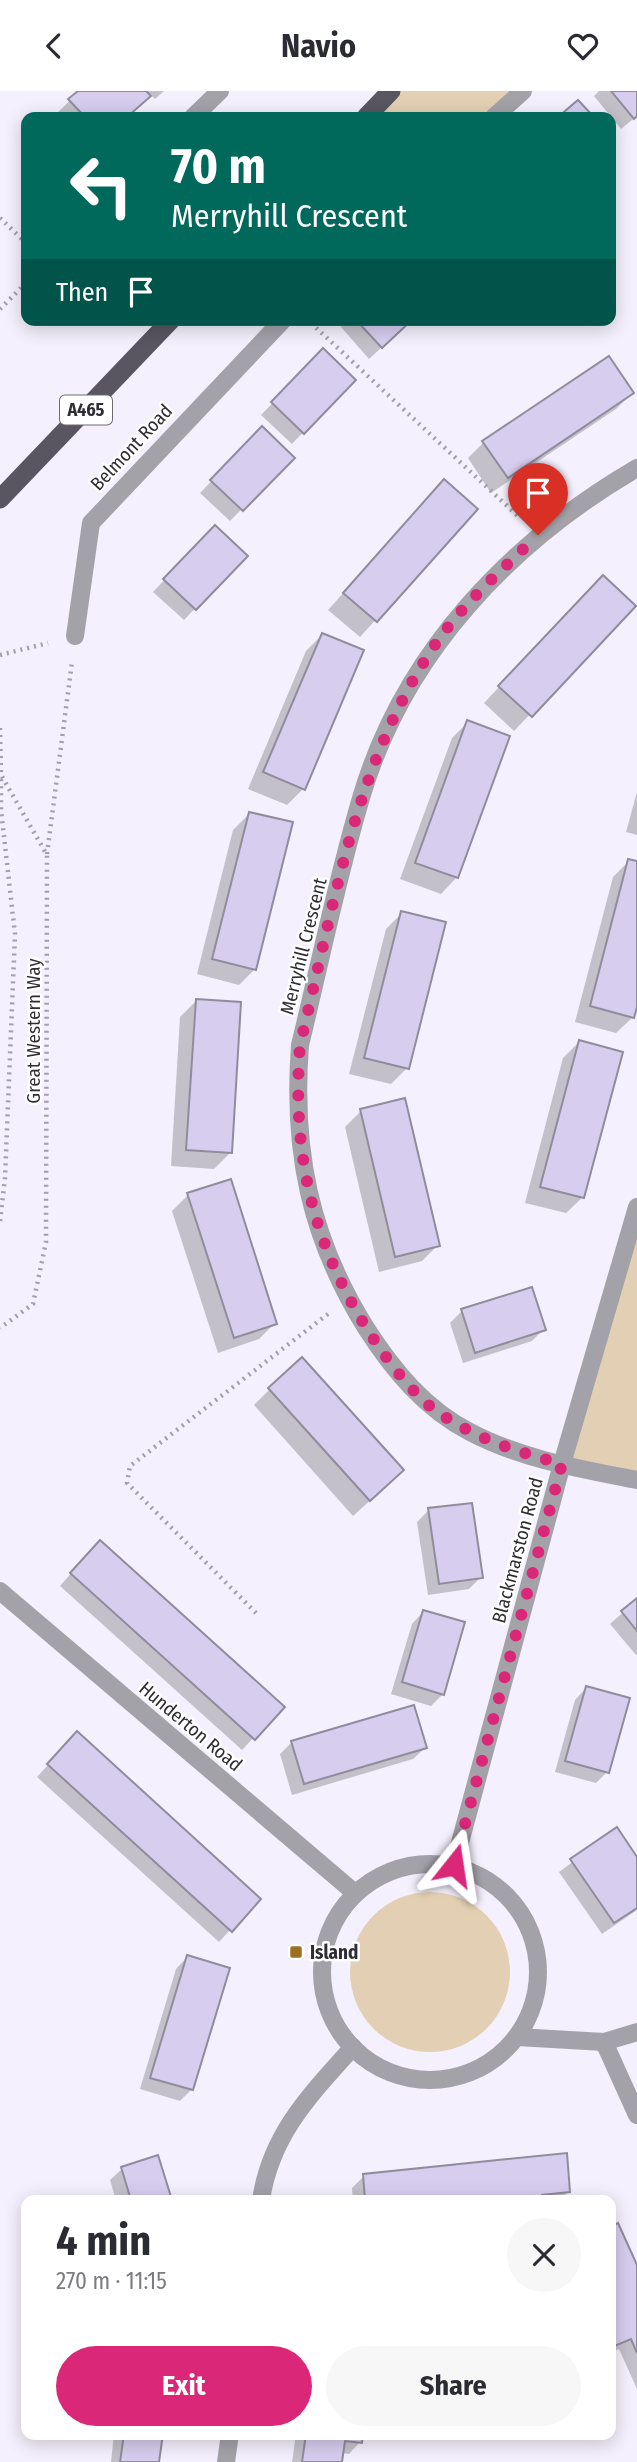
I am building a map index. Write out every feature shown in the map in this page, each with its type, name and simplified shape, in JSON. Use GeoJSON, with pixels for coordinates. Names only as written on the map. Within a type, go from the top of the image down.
{"type":"FeatureCollection","features":[{"type":"Feature","properties":{"kind":"highway"},"geometry":{"type":"LineString","coordinates":[[371,112],[391,91]]}},
{"type":"Feature","properties":{"kind":"highway","name":"A465"},"geometry":{"type":"LineString","coordinates":[[0,499],[165,326]]}},
{"type":"Feature","properties":{"kind":"street"},"geometry":{"type":"LineString","coordinates":[[198,112],[220,91]]}},
{"type":"Feature","properties":{"kind":"street"},"geometry":{"type":"LineString","coordinates":[[500,112],[523,91]]}},
{"type":"Feature","properties":{"kind":"street","name":"Belmont Road"},"geometry":{"type":"LineString","coordinates":[[75,636],[91,523],[277,326]]}},
{"type":"Feature","properties":{"kind":"street","name":"Merryhill Crescent"},"geometry":{"type":"LineString","coordinates":[[637,468],[598,491],[538,535],[486,585],[440,638],[386,731],[361,797],[300,1045],[298,1080],[302,1161],[315,1221],[348,1299],[406,1382],[431,1406],[468,1431],[508,1450],[637,1480]]}},
{"type":"Feature","properties":{"kind":"street","name":"Blackmarston Road"},"geometry":{"type":"LineString","coordinates":[[454,1865],[562,1464],[637,1207]]}},
{"type":"Feature","properties":{"kind":"street","name":"Hunderton Road"},"geometry":{"type":"LineString","coordinates":[[0,1591],[355,1893]]}},
{"type":"Feature","properties":{"kind":"street"},"geometry":{"type":"LineString","coordinates":[[419,1863],[454,1865],[489,1880],[517,1905],[535,1938],[540,1977],[531,2016],[510,2047],[479,2071],[442,2081],[403,2078],[368,2062],[341,2035],[324,1999],[321,1960],[332,1924],[355,1893],[384,1874],[419,1863]]}},
{"type":"Feature","properties":{"kind":"street"},"geometry":{"type":"LineString","coordinates":[[517,2036],[604,2042],[637,2032]]}},
{"type":"Feature","properties":{"kind":"street"},"geometry":{"type":"LineString","coordinates":[[604,2042],[637,2115]]}},
{"type":"Feature","properties":{"kind":"street"},"geometry":{"type":"LineString","coordinates":[[262,2195],[264,2181],[281,2135],[309,2096],[353,2047]]}},
{"type":"Feature","properties":{"kind":"street"},"geometry":{"type":"LineString","coordinates":[[226,2462],[229,2440]]}},
{"type":"Feature","properties":{"kind":"path"},"geometry":{"type":"LineString","coordinates":[[0,218],[21,238]]}},
{"type":"Feature","properties":{"kind":"path"},"geometry":{"type":"LineString","coordinates":[[0,309],[21,288]]}},
{"type":"Feature","properties":{"kind":"path"},"geometry":{"type":"LineString","coordinates":[[315,326],[538,535]]}},
{"type":"Feature","properties":{"kind":"path"},"geometry":{"type":"LineString","coordinates":[[0,655],[75,636]]}},
{"type":"Feature","properties":{"kind":"path","name":"Great Western Way"},"geometry":{"type":"LineString","coordinates":[[0,1328],[33,1304],[46,1242],[47,855],[75,636]]}},
{"type":"Feature","properties":{"kind":"path"},"geometry":{"type":"LineString","coordinates":[[0,728],[1,810],[15,934],[5,1178],[0,1221]]}},
{"type":"Feature","properties":{"kind":"path"},"geometry":{"type":"LineString","coordinates":[[1,775],[47,855]]}},
{"type":"Feature","properties":{"kind":"path"},"geometry":{"type":"LineString","coordinates":[[256,1613],[127,1483],[130,1466],[348,1299]]}},
{"type":"Feature","properties":{"kind":"shaded area"},"geometry":{"type":"Polygon","coordinates":[[[391,91],[523,91],[500,112],[371,112],[391,91]]]}},
{"type":"Feature","properties":{"kind":"shaded area"},"geometry":{"type":"Polygon","coordinates":[[[637,1207],[637,1476],[562,1464],[637,1207]]]}},
{"type":"Feature","properties":{"kind":"shaded area"},"geometry":{"type":"Polygon","coordinates":[[[430,1892],[460,1898],[486,1916],[504,1942],[510,1972],[504,2002],[486,2028],[460,2046],[430,2052],[400,2046],[374,2028],[356,2002],[350,1972],[356,1942],[374,1916],[400,1898],[430,1892]]]}},
{"type":"Feature","properties":{"kind":"building"},"geometry":{"type":"Polygon","coordinates":[[[78,91],[146,91],[151,96],[133,112],[80,112],[68,99],[78,91]]]}},
{"type":"Feature","properties":{"kind":"building"},"geometry":{"type":"Polygon","coordinates":[[[611,91],[637,91],[637,116],[634,119],[611,91]]]}},
{"type":"Feature","properties":{"kind":"building"},"geometry":{"type":"Polygon","coordinates":[[[578,100],[589,112],[564,112],[578,100]]]}},
{"type":"Feature","properties":{"kind":"building"},"geometry":{"type":"Polygon","coordinates":[[[362,326],[406,326],[382,348],[362,326]]]}},
{"type":"Feature","properties":{"kind":"building"},"geometry":{"type":"Polygon","coordinates":[[[323,348],[356,380],[304,434],[271,402],[323,348]]]}},
{"type":"Feature","properties":{"kind":"building"},"geometry":{"type":"Polygon","coordinates":[[[609,356],[634,393],[508,478],[482,441],[609,356]]]}},
{"type":"Feature","properties":{"kind":"building"},"geometry":{"type":"Polygon","coordinates":[[[262,426],[295,458],[243,511],[210,480],[262,426]]]}},
{"type":"Feature","properties":{"kind":"building"},"geometry":{"type":"Polygon","coordinates":[[[444,479],[478,509],[377,622],[343,593],[444,479]]]}},
{"type":"Feature","properties":{"kind":"building"},"geometry":{"type":"Polygon","coordinates":[[[215,525],[248,556],[196,610],[163,579],[215,525]]]}},
{"type":"Feature","properties":{"kind":"building"},"geometry":{"type":"Polygon","coordinates":[[[603,575],[636,606],[532,717],[498,686],[603,575]]]}},
{"type":"Feature","properties":{"kind":"building"},"geometry":{"type":"Polygon","coordinates":[[[322,633],[364,650],[305,790],[263,772],[322,633]]]}},
{"type":"Feature","properties":{"kind":"building"},"geometry":{"type":"Polygon","coordinates":[[[467,720],[510,736],[458,878],[415,863],[467,720]]]}},
{"type":"Feature","properties":{"kind":"building"},"geometry":{"type":"Polygon","coordinates":[[[249,812],[293,822],[256,970],[212,959],[249,812]]]}},
{"type":"Feature","properties":{"kind":"building"},"geometry":{"type":"Polygon","coordinates":[[[628,859],[637,861],[637,1007],[634,1018],[590,1006],[628,859]]]}},
{"type":"Feature","properties":{"kind":"building"},"geometry":{"type":"Polygon","coordinates":[[[401,911],[446,922],[409,1069],[364,1058],[401,911]]]}},
{"type":"Feature","properties":{"kind":"building"},"geometry":{"type":"Polygon","coordinates":[[[196,999],[241,1002],[232,1153],[186,1150],[196,999]]]}},
{"type":"Feature","properties":{"kind":"building"},"geometry":{"type":"Polygon","coordinates":[[[579,1040],[623,1052],[584,1198],[540,1187],[579,1040]]]}},
{"type":"Feature","properties":{"kind":"building"},"geometry":{"type":"Polygon","coordinates":[[[405,1098],[440,1246],[395,1257],[360,1109],[405,1098]]]}},
{"type":"Feature","properties":{"kind":"building"},"geometry":{"type":"Polygon","coordinates":[[[231,1179],[277,1324],[234,1338],[187,1193],[231,1179]]]}},
{"type":"Feature","properties":{"kind":"building"},"geometry":{"type":"Polygon","coordinates":[[[532,1287],[546,1330],[475,1353],[461,1309],[532,1287]]]}},
{"type":"Feature","properties":{"kind":"building"},"geometry":{"type":"Polygon","coordinates":[[[302,1357],[404,1470],[370,1501],[268,1388],[302,1357]]]}},
{"type":"Feature","properties":{"kind":"building"},"geometry":{"type":"Polygon","coordinates":[[[472,1503],[483,1578],[439,1584],[428,1508],[472,1503]]]}},
{"type":"Feature","properties":{"kind":"building"},"geometry":{"type":"Polygon","coordinates":[[[100,1540],[285,1707],[255,1740],[70,1573],[100,1540]]]}},
{"type":"Feature","properties":{"kind":"building"},"geometry":{"type":"Polygon","coordinates":[[[637,1598],[637,1631],[621,1611],[637,1598]]]}},
{"type":"Feature","properties":{"kind":"building"},"geometry":{"type":"Polygon","coordinates":[[[423,1610],[465,1622],[444,1695],[402,1682],[423,1610]]]}},
{"type":"Feature","properties":{"kind":"building"},"geometry":{"type":"Polygon","coordinates":[[[586,1686],[630,1698],[609,1773],[565,1761],[586,1686]]]}},
{"type":"Feature","properties":{"kind":"building"},"geometry":{"type":"Polygon","coordinates":[[[414,1705],[427,1748],[304,1784],[291,1741],[414,1705]]]}},
{"type":"Feature","properties":{"kind":"building"},"geometry":{"type":"Polygon","coordinates":[[[77,1731],[261,1899],[232,1932],[47,1764],[77,1731]]]}},
{"type":"Feature","properties":{"kind":"building"},"geometry":{"type":"Polygon","coordinates":[[[617,1827],[637,1857],[637,1908],[614,1923],[570,1859],[617,1827]]]}},
{"type":"Feature","properties":{"kind":"building"},"geometry":{"type":"Polygon","coordinates":[[[187,1955],[230,1968],[193,2090],[150,2078],[187,1955]]]}},
{"type":"Feature","properties":{"kind":"building"},"geometry":{"type":"Polygon","coordinates":[[[567,2153],[570,2192],[542,2195],[365,2195],[363,2174],[567,2153]]]}},
{"type":"Feature","properties":{"kind":"building"},"geometry":{"type":"Polygon","coordinates":[[[158,2155],[170,2195],[129,2195],[121,2167],[158,2155]]]}},
{"type":"Feature","properties":{"kind":"building"},"geometry":{"type":"Polygon","coordinates":[[[618,2223],[637,2265],[637,2353],[631,2339],[616,2345],[618,2223]]]}},
{"type":"Feature","properties":{"kind":"building"},"geometry":{"type":"Polygon","coordinates":[[[123,2440],[162,2440],[159,2462],[120,2462],[123,2440]]]}},
{"type":"Feature","properties":{"kind":"building"},"geometry":{"type":"Polygon","coordinates":[[[305,2440],[362,2440],[362,2443],[345,2441],[342,2462],[302,2462],[305,2440]]]}},
{"type":"Feature","properties":{"kind":"place","name":"Island"},"geometry":{"type":"Point","coordinates":[296,1952]}},
{"type":"Feature","properties":{"kind":"route"},"geometry":{"type":"LineString","coordinates":[[454,1865],[562,1464],[508,1450],[468,1431],[431,1406],[406,1382],[376,1344],[348,1299],[328,1259],[315,1221],[302,1161],[298,1115],[300,1045],[361,797],[386,731],[440,638],[486,585],[538,535]]}}]}
